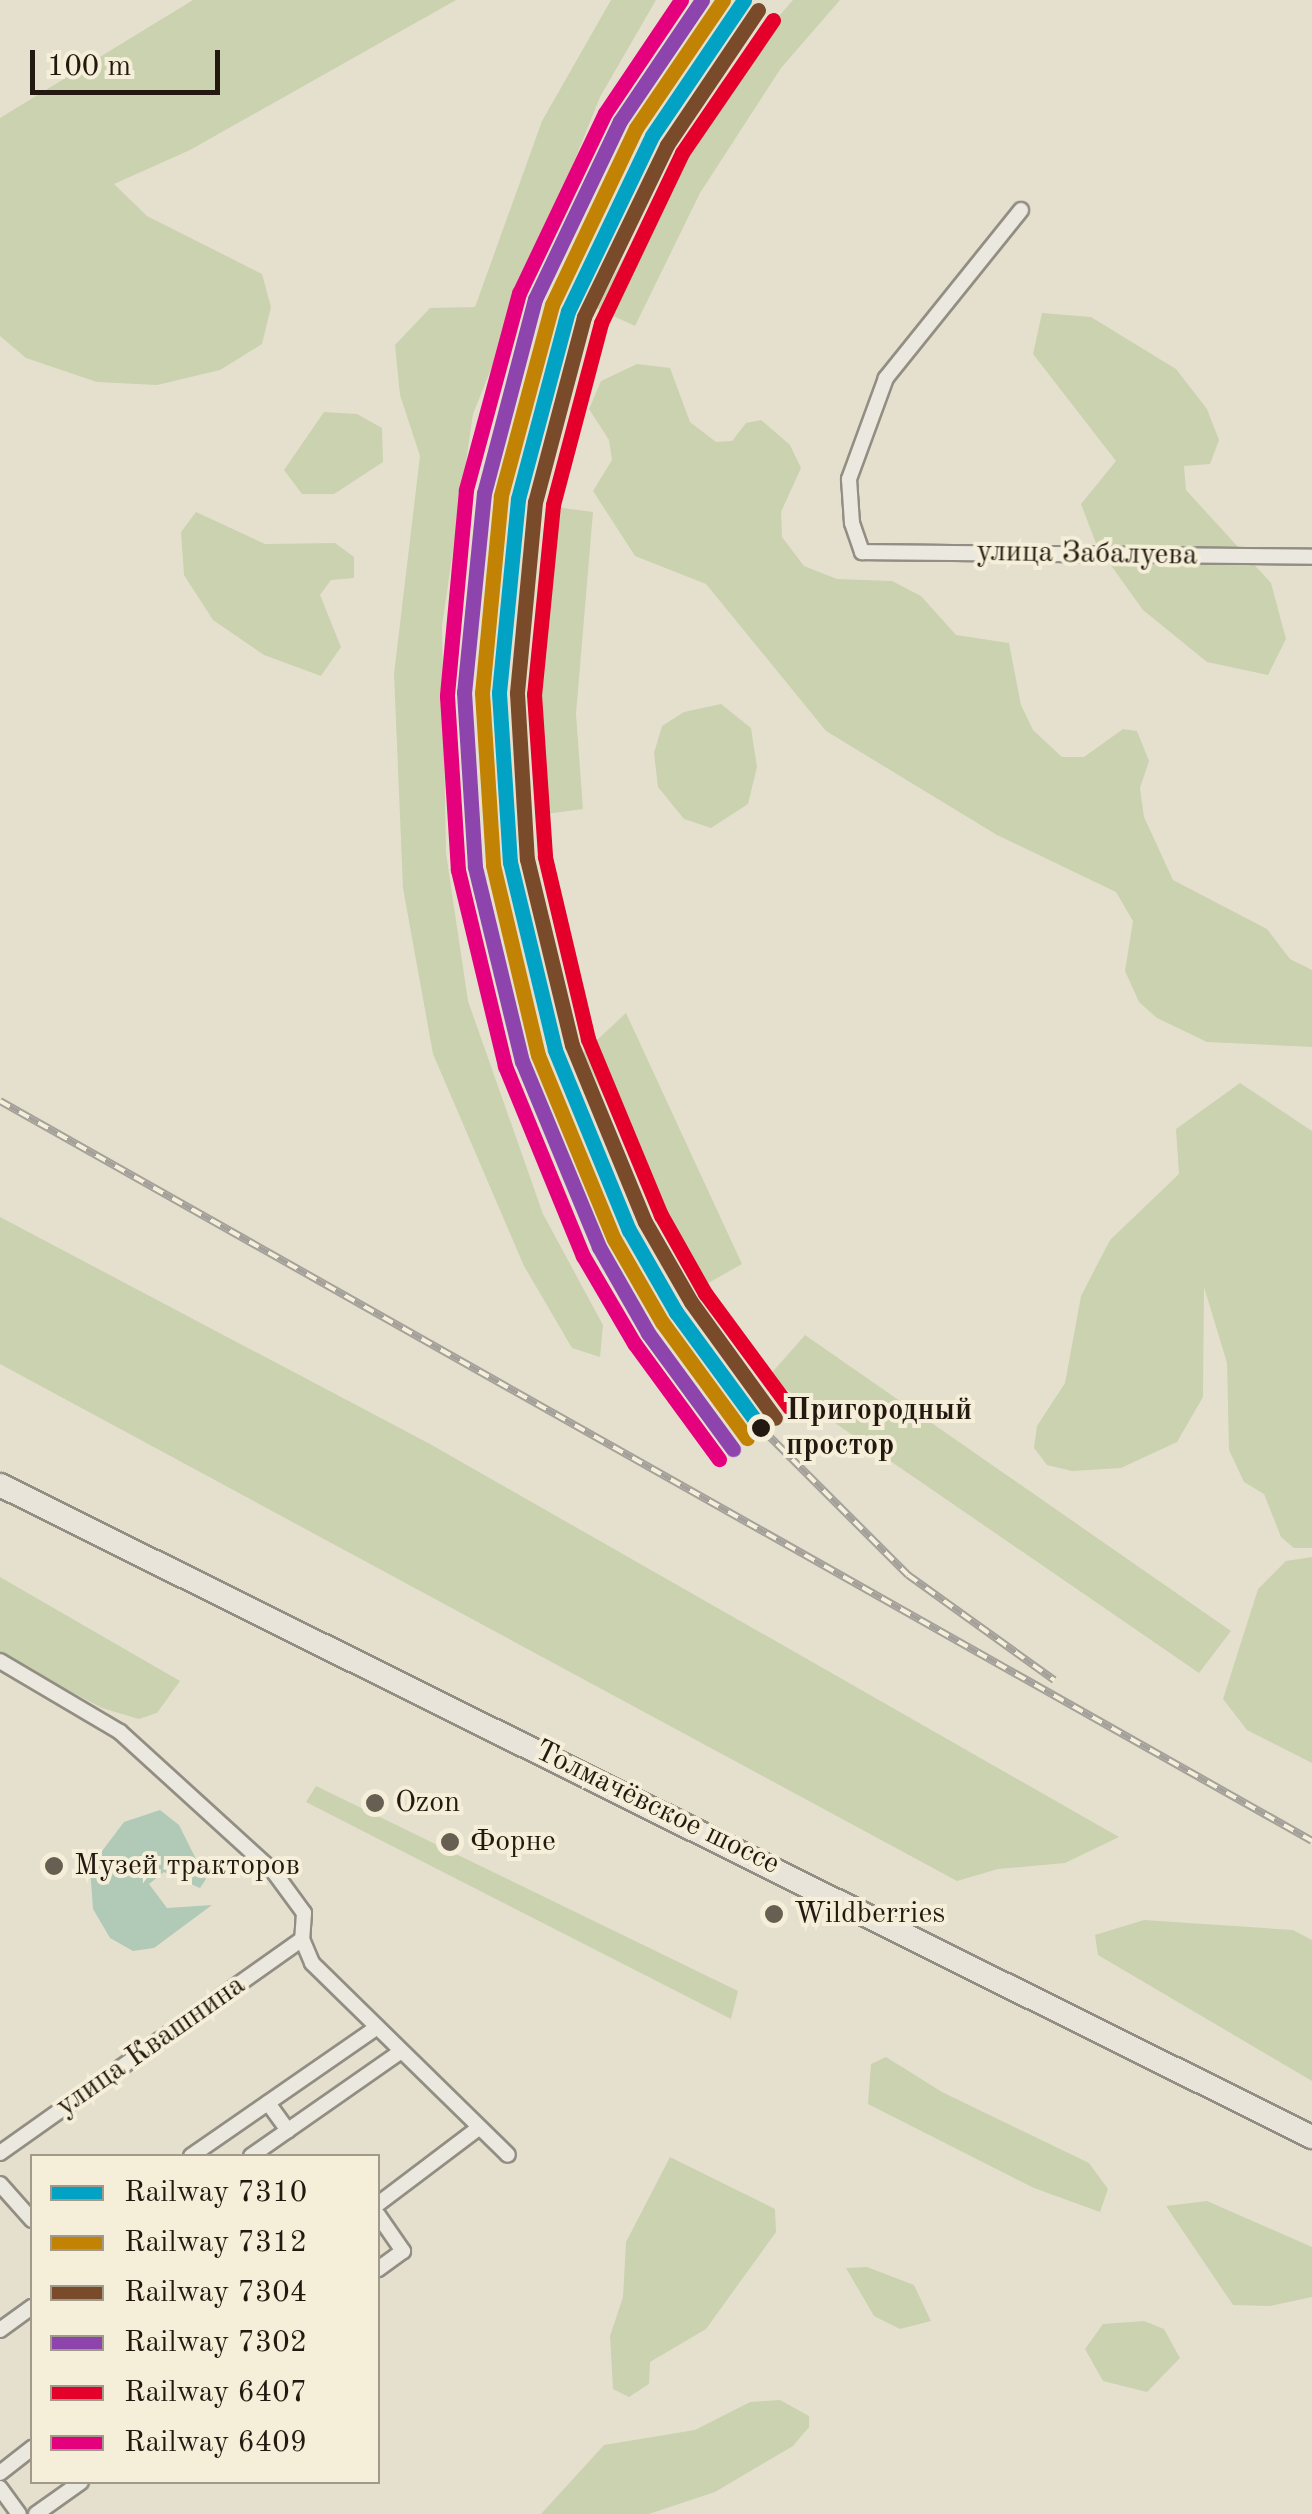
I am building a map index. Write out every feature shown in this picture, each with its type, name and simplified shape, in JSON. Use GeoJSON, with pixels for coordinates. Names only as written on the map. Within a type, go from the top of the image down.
{"type":"FeatureCollection","features":[{"type":"Feature","properties":{"kind":"main road","name":"Толмачёвское шоссе"},"geometry":{"type":"LineString","coordinates":[[0,1485],[1312,2136]]}},
{"type":"Feature","properties":{"kind":"street","name":"улица Забалуева"},"geometry":{"type":"LineString","coordinates":[[1021,210],[886,378],[850,479],[852,523],[862,552],[1312,557]]}},
{"type":"Feature","properties":{"kind":"street"},"geometry":{"type":"LineString","coordinates":[[0,1661],[120,1732],[274,1872],[304,1913],[302,1939],[312,1963],[476,2130],[508,2155]]}},
{"type":"Feature","properties":{"kind":"street","name":"улица Квашнина"},"geometry":{"type":"LineString","coordinates":[[0,2153],[302,1939]]}},
{"type":"Feature","properties":{"kind":"street"},"geometry":{"type":"LineString","coordinates":[[194,2154],[376,2028]]}},
{"type":"Feature","properties":{"kind":"street"},"geometry":{"type":"LineString","coordinates":[[254,2154],[400,2052]]}},
{"type":"Feature","properties":{"kind":"street"},"geometry":{"type":"LineString","coordinates":[[268,2103],[288,2131]]}},
{"type":"Feature","properties":{"kind":"street"},"geometry":{"type":"LineString","coordinates":[[380,2202],[476,2130]]}},
{"type":"Feature","properties":{"kind":"street"},"geometry":{"type":"LineString","coordinates":[[0,2184],[30,2218]]}},
{"type":"Feature","properties":{"kind":"street"},"geometry":{"type":"LineString","coordinates":[[380,2219],[403,2251],[380,2268]]}},
{"type":"Feature","properties":{"kind":"street"},"geometry":{"type":"LineString","coordinates":[[0,2330],[30,2308]]}},
{"type":"Feature","properties":{"kind":"street"},"geometry":{"type":"LineString","coordinates":[[0,2472],[30,2450]]}},
{"type":"Feature","properties":{"kind":"street"},"geometry":{"type":"LineString","coordinates":[[36,2514],[78,2484]]}},
{"type":"Feature","properties":{"kind":"street"},"geometry":{"type":"LineString","coordinates":[[0,2488],[18,2514]]}},
{"type":"Feature","properties":{"kind":"shaded area"},"geometry":{"type":"Polygon","coordinates":[[[193,0],[456,0],[190,150],[114,184],[147,216],[262,274],[271,307],[262,344],[220,370],[157,385],[97,382],[26,358],[0,336],[0,118],[193,0]]]}},
{"type":"Feature","properties":{"kind":"shaded area"},"geometry":{"type":"Polygon","coordinates":[[[611,0],[656,0],[600,97],[473,414],[442,626],[446,853],[468,1001],[543,1214],[603,1325],[600,1357],[572,1348],[524,1266],[433,1054],[403,888],[394,674],[420,456],[400,395],[395,345],[430,308],[475,307],[542,121],[611,0]]]}},
{"type":"Feature","properties":{"kind":"shaded area"},"geometry":{"type":"Polygon","coordinates":[[[793,0],[840,0],[781,68],[700,193],[635,326],[596,308],[719,85],[793,0]]]}},
{"type":"Feature","properties":{"kind":"shaded area"},"geometry":{"type":"Polygon","coordinates":[[[1042,313],[1091,317],[1176,369],[1207,409],[1219,440],[1210,464],[1184,466],[1186,490],[1271,583],[1286,639],[1268,675],[1207,662],[1143,610],[1097,546],[1081,504],[1116,461],[1033,354],[1042,313]]]}},
{"type":"Feature","properties":{"kind":"shaded area"},"geometry":{"type":"Polygon","coordinates":[[[637,364],[670,368],[690,422],[716,442],[732,441],[746,423],[761,420],[790,445],[801,468],[781,512],[782,537],[804,566],[837,579],[892,581],[921,596],[956,635],[1009,643],[1021,705],[1033,730],[1062,757],[1084,757],[1123,729],[1137,731],[1149,761],[1140,788],[1144,817],[1173,880],[1267,929],[1290,959],[1312,970],[1312,1047],[1207,1042],[1157,1018],[1139,1002],[1125,971],[1133,921],[1116,892],[997,835],[826,731],[706,584],[635,556],[593,491],[612,460],[609,440],[589,409],[601,381],[637,364]]]}},
{"type":"Feature","properties":{"kind":"shaded area"},"geometry":{"type":"Polygon","coordinates":[[[324,412],[357,414],[382,428],[383,462],[334,494],[302,494],[284,470],[324,412]]]}},
{"type":"Feature","properties":{"kind":"shaded area"},"geometry":{"type":"Polygon","coordinates":[[[548,506],[593,512],[576,714],[583,809],[539,815],[531,719],[548,506]]]}},
{"type":"Feature","properties":{"kind":"shaded area"},"geometry":{"type":"Polygon","coordinates":[[[196,512],[265,544],[335,543],[354,557],[354,578],[331,580],[320,595],[341,647],[321,676],[264,655],[213,620],[184,575],[181,532],[196,512]]]}},
{"type":"Feature","properties":{"kind":"shaded area"},"geometry":{"type":"Polygon","coordinates":[[[721,704],[751,728],[757,767],[748,804],[711,828],[684,819],[658,787],[654,753],[662,726],[684,712],[721,704]]]}},
{"type":"Feature","properties":{"kind":"shaded area"},"geometry":{"type":"Polygon","coordinates":[[[626,1013],[742,1264],[696,1290],[583,1053],[626,1013]]]}},
{"type":"Feature","properties":{"kind":"shaded area"},"geometry":{"type":"Polygon","coordinates":[[[1240,1083],[1312,1131],[1312,1548],[1294,1548],[1281,1537],[1264,1494],[1244,1482],[1229,1450],[1227,1363],[1204,1287],[1203,1397],[1177,1442],[1121,1468],[1072,1471],[1047,1465],[1034,1448],[1037,1426],[1065,1383],[1081,1296],[1110,1240],[1179,1174],[1176,1129],[1240,1083]]]}},
{"type":"Feature","properties":{"kind":"shaded area"},"geometry":{"type":"Polygon","coordinates":[[[0,1217],[430,1444],[1119,1837],[1065,1863],[998,1869],[957,1881],[0,1364],[0,1217]]]}},
{"type":"Feature","properties":{"kind":"shaded area"},"geometry":{"type":"Polygon","coordinates":[[[805,1335],[1231,1631],[1199,1673],[768,1377],[805,1335]]]}},
{"type":"Feature","properties":{"kind":"shaded area"},"geometry":{"type":"Polygon","coordinates":[[[1312,1557],[1312,1763],[1247,1730],[1223,1699],[1258,1589],[1286,1561],[1312,1557]]]}},
{"type":"Feature","properties":{"kind":"shaded area"},"geometry":{"type":"Polygon","coordinates":[[[0,1577],[180,1681],[157,1713],[139,1719],[102,1708],[0,1654],[0,1577]]]}},
{"type":"Feature","properties":{"kind":"shaded area"},"geometry":{"type":"Polygon","coordinates":[[[316,1786],[738,1991],[731,2019],[306,1802],[316,1786]]]}},
{"type":"Feature","properties":{"kind":"shaded area"},"geometry":{"type":"Polygon","coordinates":[[[160,1810],[179,1825],[206,1879],[200,1888],[164,1872],[149,1884],[167,1908],[212,1905],[154,1948],[133,1951],[110,1938],[93,1909],[90,1867],[124,1822],[160,1810]]]}},
{"type":"Feature","properties":{"kind":"shaded area"},"geometry":{"type":"Polygon","coordinates":[[[1144,1920],[1293,1930],[1312,1940],[1312,2081],[1098,1955],[1095,1935],[1144,1920]]]}},
{"type":"Feature","properties":{"kind":"shaded area"},"geometry":{"type":"Polygon","coordinates":[[[886,2057],[942,2092],[1089,2163],[1108,2189],[1100,2212],[1034,2188],[868,2104],[871,2064],[886,2057]]]}},
{"type":"Feature","properties":{"kind":"shaded area"},"geometry":{"type":"Polygon","coordinates":[[[670,2157],[775,2209],[776,2232],[706,2329],[650,2362],[649,2384],[629,2397],[613,2389],[610,2336],[623,2297],[626,2242],[670,2157]]]}},
{"type":"Feature","properties":{"kind":"shaded area"},"geometry":{"type":"Polygon","coordinates":[[[1207,2201],[1312,2247],[1312,2297],[1270,2306],[1233,2305],[1166,2206],[1207,2201]]]}},
{"type":"Feature","properties":{"kind":"shaded area"},"geometry":{"type":"Polygon","coordinates":[[[867,2267],[914,2285],[931,2321],[900,2329],[874,2316],[846,2268],[867,2267]]]}},
{"type":"Feature","properties":{"kind":"shaded area"},"geometry":{"type":"Polygon","coordinates":[[[1144,2321],[1164,2329],[1180,2358],[1147,2392],[1103,2381],[1085,2349],[1103,2324],[1144,2321]]]}},
{"type":"Feature","properties":{"kind":"shaded area"},"geometry":{"type":"Polygon","coordinates":[[[780,2400],[809,2416],[809,2427],[793,2446],[715,2492],[649,2514],[541,2514],[604,2445],[695,2430],[750,2402],[780,2400]]]}},
{"type":"Feature","properties":{"kind":"railway"},"geometry":{"type":"LineString","coordinates":[[0,1101],[1312,1841]]}},
{"type":"Feature","properties":{"kind":"railway"},"geometry":{"type":"LineString","coordinates":[[761,1428],[908,1575],[1054,1680]]}},
{"type":"Feature","properties":{"kind":"rail line","name":"6409"},"geometry":{"type":"LineString","coordinates":[[681,0],[605,113],[519,293],[466,490],[447,696],[458,870],[505,1066],[583,1256],[634,1343],[719,1459]]}},
{"type":"Feature","properties":{"kind":"rail line","name":"7302"},"geometry":{"type":"LineString","coordinates":[[702,0],[620,121],[535,299],[484,493],[464,692],[475,867],[522,1061],[599,1247],[648,1333],[733,1449]]}},
{"type":"Feature","properties":{"kind":"rail line","name":"7312"},"geometry":{"type":"LineString","coordinates":[[723,0],[636,128],[552,305],[501,496],[482,693],[493,865],[538,1055],[614,1239],[662,1322],[747,1438]]}},
{"type":"Feature","properties":{"kind":"rail line","name":"7310"},"geometry":{"type":"LineString","coordinates":[[744,0],[652,136],[568,311],[518,499],[499,693],[510,862],[555,1050],[629,1230],[676,1312],[761,1428]]}},
{"type":"Feature","properties":{"kind":"rail line","name":"7304"},"geometry":{"type":"LineString","coordinates":[[758,10],[667,145],[584,317],[535,502],[517,693],[527,859],[572,1045],[645,1222],[691,1302],[775,1418]]}},
{"type":"Feature","properties":{"kind":"rail line","name":"6407"},"geometry":{"type":"LineString","coordinates":[[773,20],[682,153],[601,323],[553,505],[534,694],[545,857],[588,1039],[661,1215],[705,1293],[789,1407]]}},
{"type":"Feature","properties":{"kind":"place","name":"Пригородный простор"},"geometry":{"type":"Point","coordinates":[761,1428]}},
{"type":"Feature","properties":{"kind":"place","name":"Ozon"},"geometry":{"type":"Point","coordinates":[375,1803]}},
{"type":"Feature","properties":{"kind":"place","name":"Форне"},"geometry":{"type":"Point","coordinates":[450,1842]}},
{"type":"Feature","properties":{"kind":"place","name":"Музей тракторов"},"geometry":{"type":"Point","coordinates":[54,1866]}},
{"type":"Feature","properties":{"kind":"place","name":"Wildberries"},"geometry":{"type":"Point","coordinates":[774,1914]}}]}
